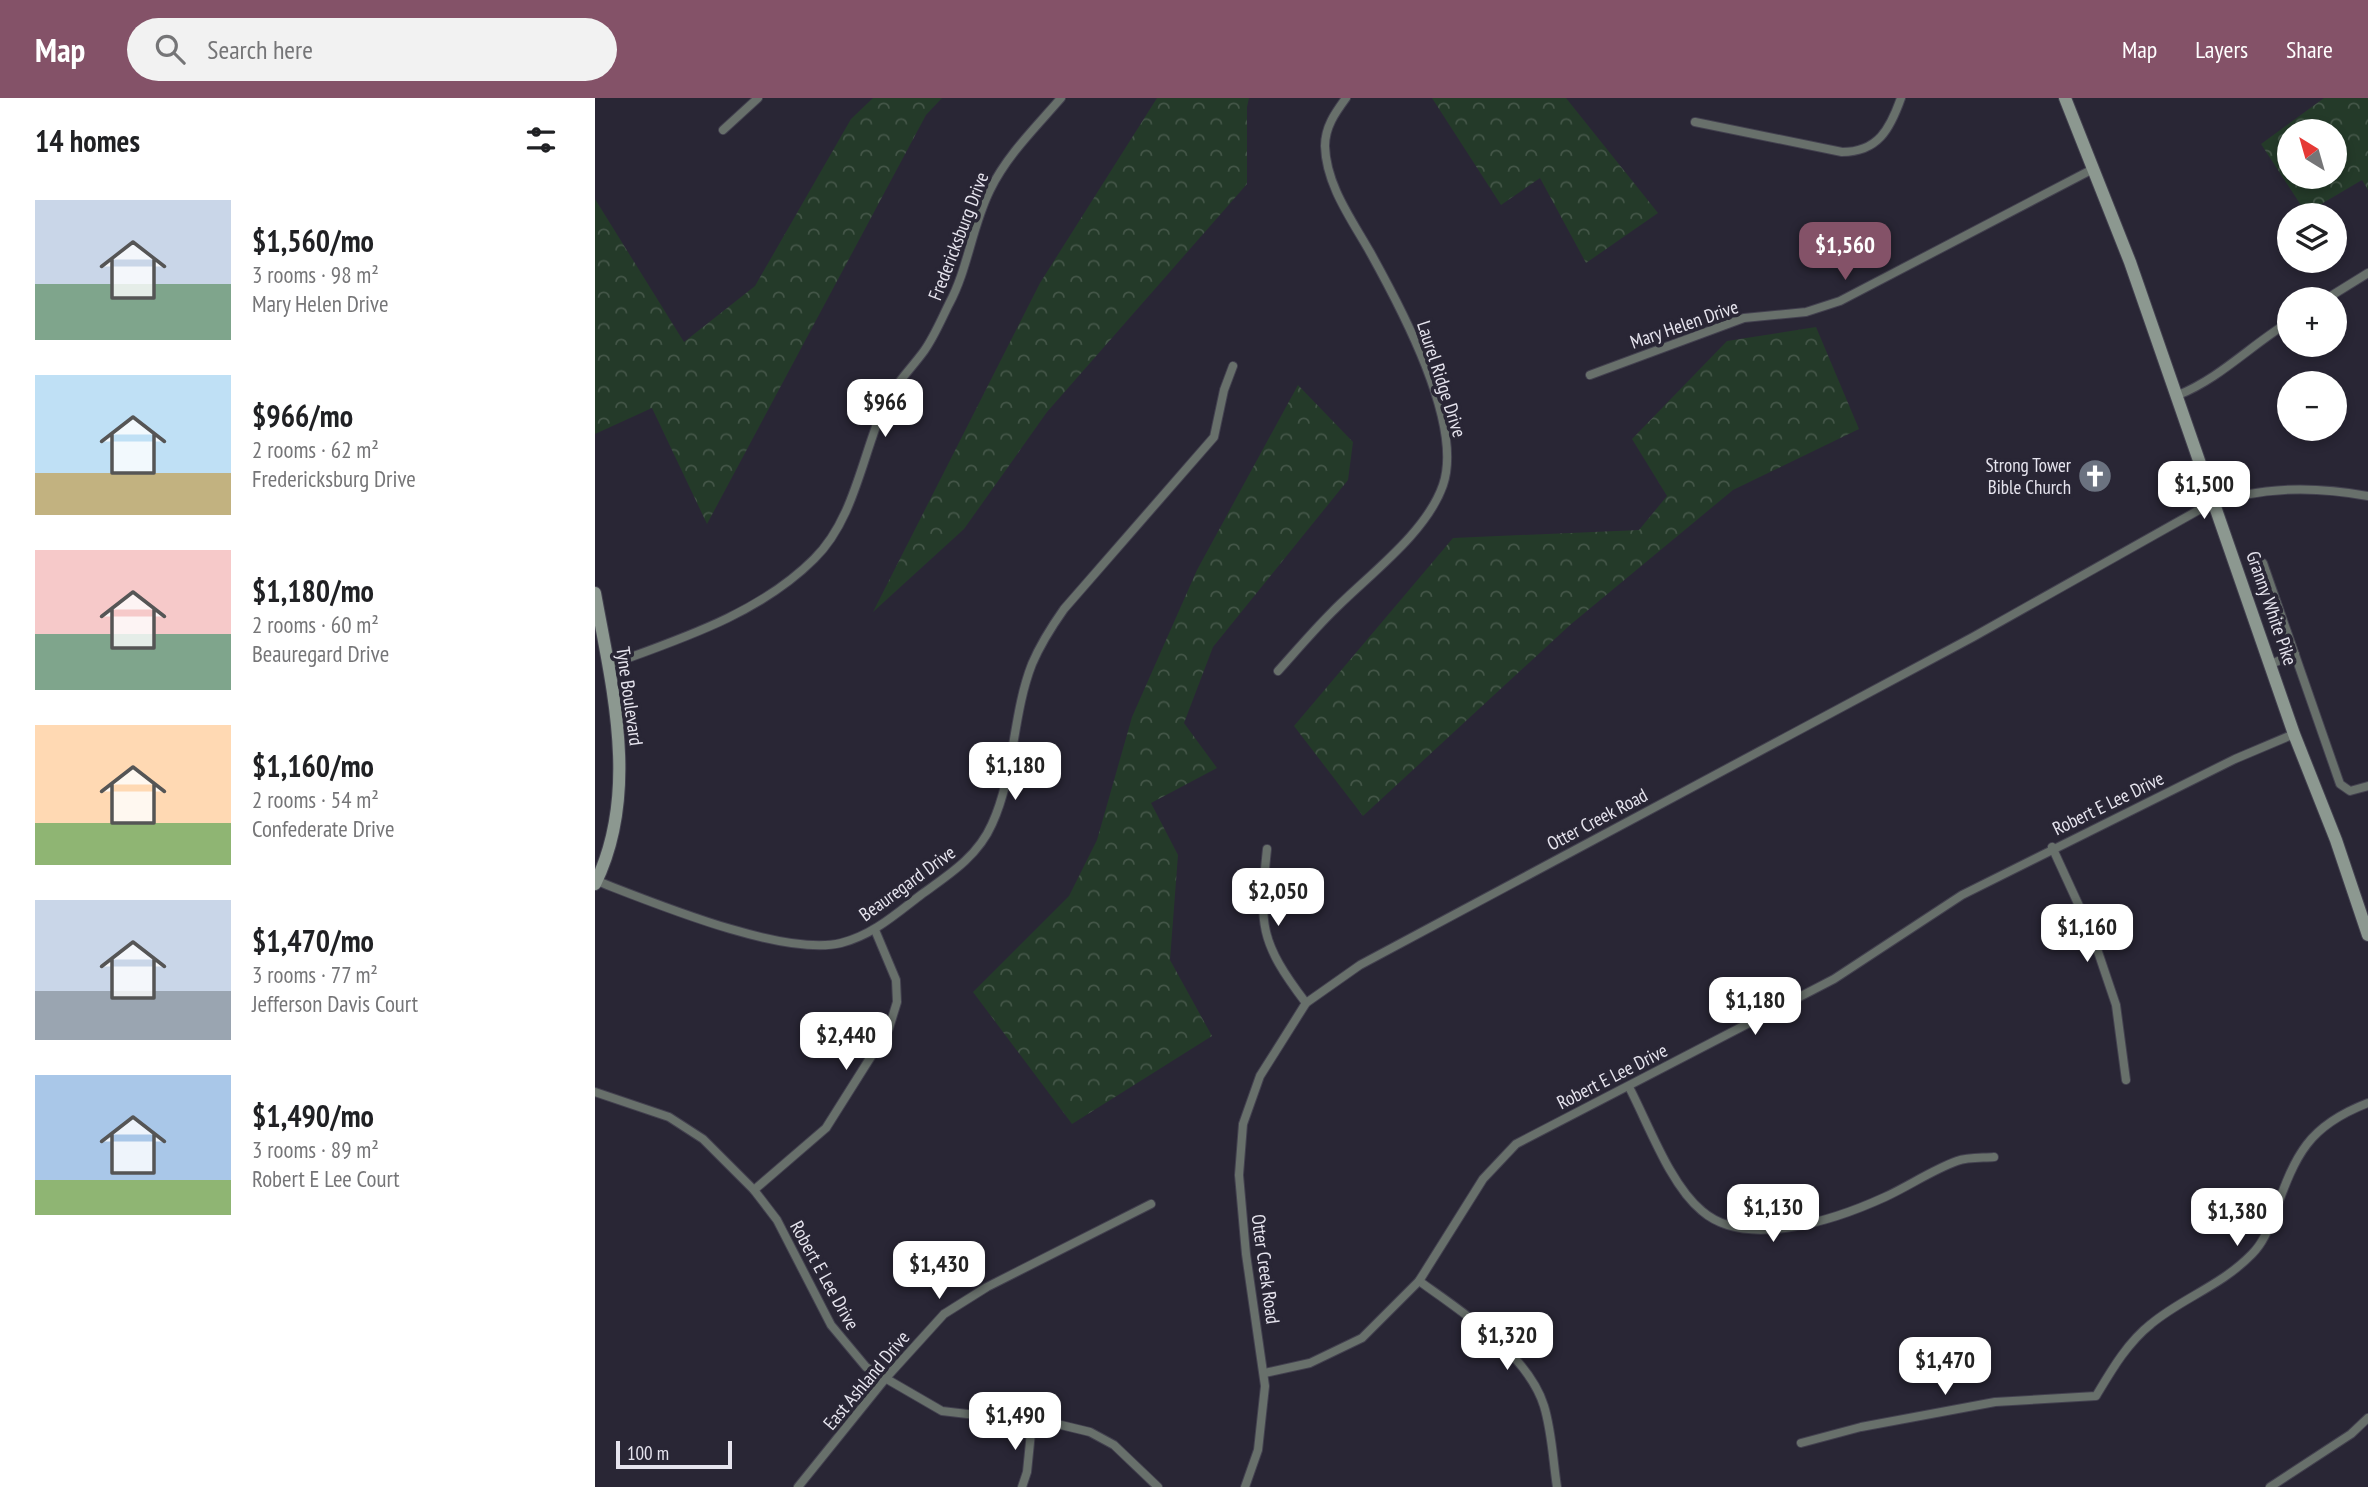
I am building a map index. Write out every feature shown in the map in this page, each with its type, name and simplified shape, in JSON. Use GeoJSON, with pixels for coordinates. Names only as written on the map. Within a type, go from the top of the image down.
{"type":"FeatureCollection","features":[{"type":"Feature","properties":{"kind":"main road","name":"Granny White Pike"},"geometry":{"type":"LineString","coordinates":[[2065,98],[2178,396],[2294,734],[2336,840],[2368,935]]}},
{"type":"Feature","properties":{"kind":"main road","name":"Tyne Boulevard"},"geometry":{"type":"LineString","coordinates":[[595,593],[609,665],[621,778],[614,824],[596,883]]}},
{"type":"Feature","properties":{"kind":"street"},"geometry":{"type":"LineString","coordinates":[[723,130],[758,98]]}},
{"type":"Feature","properties":{"kind":"street","name":"Fredericksburg Drive"},"geometry":{"type":"LineString","coordinates":[[609,665],[695,634],[776,591],[815,559],[830,541],[851,498],[868,442],[886,402],[926,348],[951,300],[989,191],[1003,166],[1061,98]]}},
{"type":"Feature","properties":{"kind":"street","name":"Laurel Ridge Drive"},"geometry":{"type":"LineString","coordinates":[[1278,671],[1330,614],[1421,524],[1442,488],[1448,469],[1449,450],[1438,404],[1402,310],[1341,202],[1328,169],[1325,144],[1331,119],[1346,98]]}},
{"type":"Feature","properties":{"kind":"street"},"geometry":{"type":"LineString","coordinates":[[1695,122],[1842,152],[1856,152],[1880,140],[1901,98]]}},
{"type":"Feature","properties":{"kind":"street","name":"Mary Helen Drive"},"geometry":{"type":"LineString","coordinates":[[1590,375],[1744,318],[1806,312],[1840,301],[2093,169]]}},
{"type":"Feature","properties":{"kind":"street"},"geometry":{"type":"LineString","coordinates":[[2345,287],[2368,273]]}},
{"type":"Feature","properties":{"kind":"street"},"geometry":{"type":"LineString","coordinates":[[2178,396],[2210,380],[2249,347],[2277,330]]}},
{"type":"Feature","properties":{"kind":"street","name":"Beauregard Drive"},"geometry":{"type":"LineString","coordinates":[[596,883],[776,941],[817,947],[843,943],[874,930],[960,867],[977,850],[992,825],[1001,799],[1032,666],[1051,628],[1064,609],[1214,437],[1224,390],[1233,366]]}},
{"type":"Feature","properties":{"kind":"street","name":"Otter Creek Road"},"geometry":{"type":"LineString","coordinates":[[1245,1487],[1263,1422],[1265,1373],[1246,1255],[1239,1175],[1243,1124],[1260,1076],[1306,1003],[1360,965],[1973,637],[2215,502],[2245,494],[2288,490],[2368,496]]}},
{"type":"Feature","properties":{"kind":"street"},"geometry":{"type":"LineString","coordinates":[[2263,563],[2340,783],[2350,791],[2368,786]]}},
{"type":"Feature","properties":{"kind":"street"},"geometry":{"type":"LineString","coordinates":[[2271,664],[2295,654]]}},
{"type":"Feature","properties":{"kind":"street","name":"Robert E Lee Drive"},"geometry":{"type":"LineString","coordinates":[[1265,1373],[1310,1363],[1362,1338],[1419,1281],[1483,1179],[1516,1144],[1833,979],[1962,894],[2052,847],[2245,754],[2294,734]]}},
{"type":"Feature","properties":{"kind":"street"},"geometry":{"type":"LineString","coordinates":[[2052,847],[2092,934],[2116,1005],[2126,1080]]}},
{"type":"Feature","properties":{"kind":"street"},"geometry":{"type":"LineString","coordinates":[[1267,849],[1264,933],[1277,964],[1306,1003]]}},
{"type":"Feature","properties":{"kind":"street"},"geometry":{"type":"LineString","coordinates":[[754,1191],[826,1128],[889,1028],[897,1002],[896,980],[874,930]]}},
{"type":"Feature","properties":{"kind":"street"},"geometry":{"type":"LineString","coordinates":[[1629,1087],[1681,1186],[1701,1210],[1722,1224],[1780,1230],[1794,1227],[1869,1203],[1959,1160],[1994,1157]]}},
{"type":"Feature","properties":{"kind":"street","name":"Robert E Lee Drive"},"geometry":{"type":"LineString","coordinates":[[595,1092],[669,1117],[703,1139],[754,1191],[777,1220],[831,1325],[866,1367],[942,1411],[1061,1425],[1102,1438],[1114,1445],[1158,1487]]}},
{"type":"Feature","properties":{"kind":"street"},"geometry":{"type":"LineString","coordinates":[[1801,1443],[1861,1427],[1995,1402],[2095,1396],[2123,1353],[2151,1324],[2209,1289],[2254,1253],[2266,1235],[2291,1167],[2306,1142],[2343,1113],[2368,1103]]}},
{"type":"Feature","properties":{"kind":"street","name":"East Ashland Drive"},"geometry":{"type":"LineString","coordinates":[[798,1487],[885,1379],[944,1314],[987,1286],[1151,1204]]}},
{"type":"Feature","properties":{"kind":"street"},"geometry":{"type":"LineString","coordinates":[[1419,1281],[1492,1335],[1517,1360],[1544,1405],[1557,1487]]}},
{"type":"Feature","properties":{"kind":"street"},"geometry":{"type":"LineString","coordinates":[[2270,1487],[2351,1434],[2368,1418]]}},
{"type":"Feature","properties":{"kind":"street"},"geometry":{"type":"LineString","coordinates":[[1022,1487],[1027,1472],[1032,1422]]}},
{"type":"Feature","properties":{"kind":"green space"},"geometry":{"type":"Polygon","coordinates":[[[873,98],[942,98],[926,115],[707,524],[652,408],[595,434],[595,199],[684,342],[755,286],[851,119],[873,98]]]}},
{"type":"Feature","properties":{"kind":"green space"},"geometry":{"type":"Polygon","coordinates":[[[1157,98],[1249,98],[1247,184],[1047,412],[964,529],[873,612],[1040,283],[1157,98]]]}},
{"type":"Feature","properties":{"kind":"green space"},"geometry":{"type":"Polygon","coordinates":[[[1432,98],[1566,98],[1658,213],[1586,263],[1540,178],[1501,205],[1432,98]]]}},
{"type":"Feature","properties":{"kind":"green space"},"geometry":{"type":"Polygon","coordinates":[[[2324,98],[2368,98],[2368,190],[2362,180],[2347,189],[2347,119],[2295,119],[2324,98]]]}},
{"type":"Feature","properties":{"kind":"green space"},"geometry":{"type":"Polygon","coordinates":[[[2277,132],[2277,169],[2261,144],[2277,132]]]}},
{"type":"Feature","properties":{"kind":"green space"},"geometry":{"type":"Polygon","coordinates":[[[2290,189],[2347,189],[2323,203],[2299,203],[2290,189]]]}},
{"type":"Feature","properties":{"kind":"green space"},"geometry":{"type":"Polygon","coordinates":[[[1816,327],[1859,429],[1733,490],[1570,625],[1363,816],[1294,726],[1453,538],[1639,530],[1667,496],[1632,439],[1727,341],[1816,327]]]}},
{"type":"Feature","properties":{"kind":"green space"},"geometry":{"type":"Polygon","coordinates":[[[1298,385],[1353,442],[1348,480],[1213,647],[1184,723],[1217,768],[1151,803],[1178,855],[1170,960],[1212,1036],[1072,1124],[973,992],[1069,896],[1097,840],[1132,717],[1197,570],[1298,385]]]}},
{"type":"Feature","properties":{"kind":"place","name":"Strong Tower Bible Church"},"geometry":{"type":"Point","coordinates":[2095,476]}}]}
